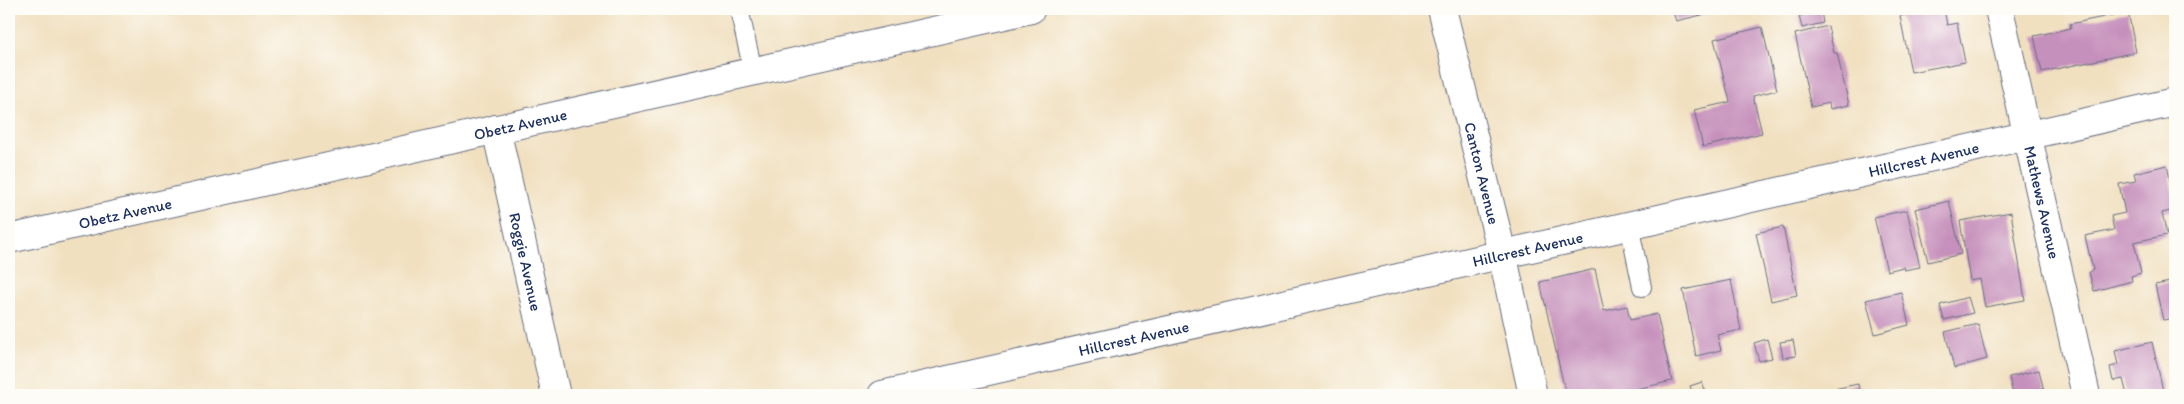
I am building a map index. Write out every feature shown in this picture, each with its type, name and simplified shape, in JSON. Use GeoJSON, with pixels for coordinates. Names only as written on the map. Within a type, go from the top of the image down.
{"type":"FeatureCollection","features":[{"type":"Feature","properties":{"kind":"street","name":"Obetz Avenue"},"geometry":{"type":"LineString","coordinates":[[9,239],[1032,9]]}},
{"type":"Feature","properties":{"kind":"street","name":"Canton Avenue"},"geometry":{"type":"LineString","coordinates":[[1442,9],[1502,253],[1533,395]]}},
{"type":"Feature","properties":{"kind":"street","name":"Mathews Avenue"},"geometry":{"type":"LineString","coordinates":[[1999,9],[2086,395]]}},
{"type":"Feature","properties":{"kind":"street","name":"Hillcrest Avenue"},"geometry":{"type":"LineString","coordinates":[[882,395],[2175,102]]}},
{"type":"Feature","properties":{"kind":"street","name":"Roggie Avenue"},"geometry":{"type":"LineString","coordinates":[[496,130],[556,395]]}},
{"type":"Feature","properties":{"kind":"lane"},"geometry":{"type":"LineString","coordinates":[[739,9],[753,71]]}},
{"type":"Feature","properties":{"kind":"lane"},"geometry":{"type":"LineString","coordinates":[[1629,226],[1642,286]]}},
{"type":"Feature","properties":{"kind":"building"},"geometry":{"type":"Polygon","coordinates":[[[1672,9],[1709,9],[1710,13],[1676,21],[1672,9]]]}},
{"type":"Feature","properties":{"kind":"building"},"geometry":{"type":"Polygon","coordinates":[[[1944,9],[1947,25],[1957,23],[1965,62],[1911,72],[1900,16],[1944,9]]]}},
{"type":"Feature","properties":{"kind":"building"},"geometry":{"type":"Polygon","coordinates":[[[1821,11],[1823,23],[1802,28],[1799,16],[1821,11]]]}},
{"type":"Feature","properties":{"kind":"building"},"geometry":{"type":"Polygon","coordinates":[[[2128,12],[2136,52],[2042,72],[2034,36],[2071,28],[2070,24],[2128,12]]]}},
{"type":"Feature","properties":{"kind":"building"},"geometry":{"type":"Polygon","coordinates":[[[1828,26],[1834,53],[1837,53],[1849,105],[1830,109],[1829,103],[1811,107],[1795,34],[1828,26]]]}},
{"type":"Feature","properties":{"kind":"building"},"geometry":{"type":"Polygon","coordinates":[[[1762,27],[1777,90],[1753,96],[1762,133],[1703,147],[1694,110],[1730,102],[1714,39],[1762,27]]]}},
{"type":"Feature","properties":{"kind":"building"},"geometry":{"type":"Polygon","coordinates":[[[2167,165],[2175,210],[2162,213],[2167,235],[2134,242],[2141,273],[2131,276],[2132,281],[2094,291],[2089,272],[2093,270],[2085,236],[2114,230],[2111,216],[2125,213],[2119,184],[2136,181],[2134,173],[2167,165]]]}},
{"type":"Feature","properties":{"kind":"building"},"geometry":{"type":"Polygon","coordinates":[[[1949,201],[1961,254],[1928,262],[1915,209],[1949,201]]]}},
{"type":"Feature","properties":{"kind":"building"},"geometry":{"type":"Polygon","coordinates":[[[1907,210],[1920,267],[1904,270],[1903,267],[1887,271],[1874,217],[1907,210]]]}},
{"type":"Feature","properties":{"kind":"building"},"geometry":{"type":"Polygon","coordinates":[[[2011,212],[2025,300],[1985,307],[1980,279],[1970,281],[1960,221],[2011,212]]]}},
{"type":"Feature","properties":{"kind":"building"},"geometry":{"type":"Polygon","coordinates":[[[1783,227],[1797,295],[1771,301],[1756,233],[1783,227]]]}},
{"type":"Feature","properties":{"kind":"building"},"geometry":{"type":"Polygon","coordinates":[[[1595,269],[1604,311],[1627,306],[1630,320],[1657,314],[1672,381],[1610,395],[1566,395],[1540,282],[1595,269]]]}},
{"type":"Feature","properties":{"kind":"building"},"geometry":{"type":"Polygon","coordinates":[[[1731,280],[1741,330],[1717,335],[1721,350],[1696,356],[1683,290],[1731,280]]]}},
{"type":"Feature","properties":{"kind":"building"},"geometry":{"type":"Polygon","coordinates":[[[2175,281],[2175,318],[2163,320],[2155,285],[2175,281]]]}},
{"type":"Feature","properties":{"kind":"building"},"geometry":{"type":"Polygon","coordinates":[[[1901,292],[1909,325],[1875,334],[1866,300],[1901,292]]]}},
{"type":"Feature","properties":{"kind":"building"},"geometry":{"type":"Polygon","coordinates":[[[1968,297],[1973,313],[1944,320],[1940,305],[1968,297]]]}},
{"type":"Feature","properties":{"kind":"building"},"geometry":{"type":"Polygon","coordinates":[[[1978,324],[1987,359],[1954,368],[1945,332],[1978,324]]]}},
{"type":"Feature","properties":{"kind":"building"},"geometry":{"type":"Polygon","coordinates":[[[1767,339],[1772,358],[1759,361],[1754,343],[1767,339]]]}},
{"type":"Feature","properties":{"kind":"building"},"geometry":{"type":"Polygon","coordinates":[[[1793,340],[1796,356],[1783,358],[1780,342],[1793,340]]]}},
{"type":"Feature","properties":{"kind":"building"},"geometry":{"type":"Polygon","coordinates":[[[2152,342],[2164,395],[2127,395],[2123,379],[2113,381],[2110,367],[2118,365],[2115,351],[2152,342]]]}},
{"type":"Feature","properties":{"kind":"building"},"geometry":{"type":"Polygon","coordinates":[[[2039,370],[2045,395],[2013,395],[2009,377],[2039,370]]]}},
{"type":"Feature","properties":{"kind":"building"},"geometry":{"type":"Polygon","coordinates":[[[1702,382],[1707,395],[1693,395],[1690,386],[1702,382]]]}},
{"type":"Feature","properties":{"kind":"building"},"geometry":{"type":"Polygon","coordinates":[[[1858,384],[1861,395],[1820,395],[1819,392],[1858,384]]]}}]}
